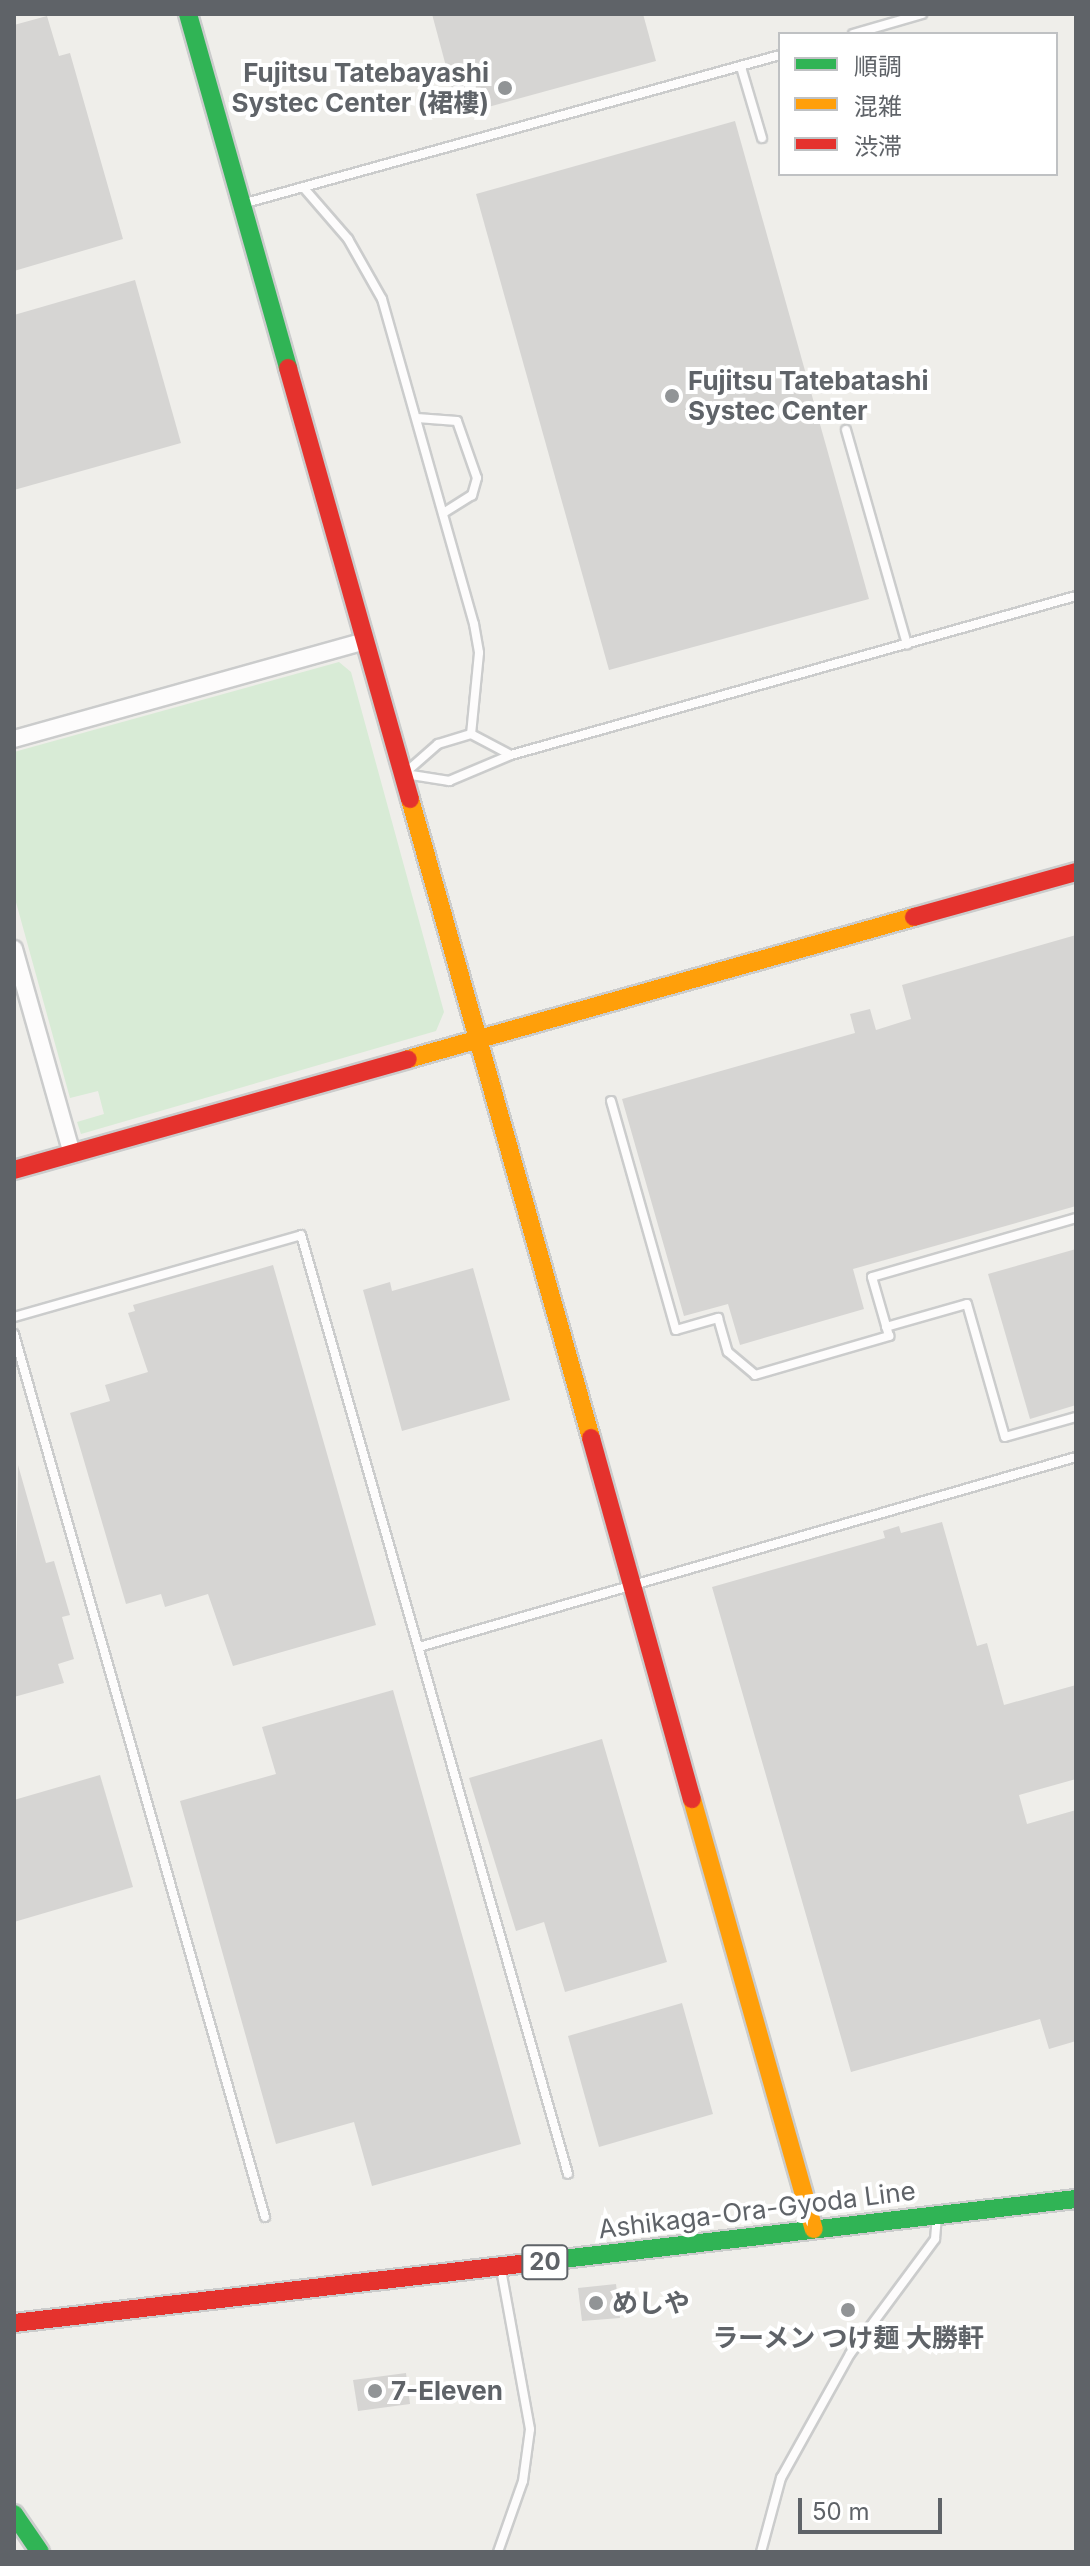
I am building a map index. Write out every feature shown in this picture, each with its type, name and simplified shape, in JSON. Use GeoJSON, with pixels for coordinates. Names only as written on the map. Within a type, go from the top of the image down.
{"type":"FeatureCollection","features":[{"type":"Feature","properties":{"kind":"street"},"geometry":{"type":"LineString","coordinates":[[188,14],[629,1588],[814,2229]]}},
{"type":"Feature","properties":{"kind":"street"},"geometry":{"type":"LineString","coordinates":[[14,739],[365,641]]}},
{"type":"Feature","properties":{"kind":"street"},"geometry":{"type":"LineString","coordinates":[[14,1170],[1076,872]]}},
{"type":"Feature","properties":{"kind":"street"},"geometry":{"type":"LineString","coordinates":[[14,949],[72,1154]]}},
{"type":"Feature","properties":{"kind":"street","name":"Ashikaga-Ora-Gyoda Line"},"geometry":{"type":"LineString","coordinates":[[14,2323],[1076,2199]]}},
{"type":"Feature","properties":{"kind":"street"},"geometry":{"type":"LineString","coordinates":[[14,2514],[40,2552]]}},
{"type":"Feature","properties":{"kind":"lane"},"geometry":{"type":"LineString","coordinates":[[860,32],[922,14]]}},
{"type":"Feature","properties":{"kind":"lane"},"geometry":{"type":"LineString","coordinates":[[242,204],[778,56]]}},
{"type":"Feature","properties":{"kind":"lane"},"geometry":{"type":"LineString","coordinates":[[741,67],[762,138]]}},
{"type":"Feature","properties":{"kind":"lane"},"geometry":{"type":"LineString","coordinates":[[303,187],[368,268],[417,418],[479,653],[471,734]]}},
{"type":"Feature","properties":{"kind":"lane"},"geometry":{"type":"LineString","coordinates":[[417,418],[457,421],[477,478],[472,495],[443,513]]}},
{"type":"Feature","properties":{"kind":"lane"},"geometry":{"type":"LineString","coordinates":[[846,430],[907,644]]}},
{"type":"Feature","properties":{"kind":"lane"},"geometry":{"type":"LineString","coordinates":[[403,774],[449,781],[511,755],[1076,596]]}},
{"type":"Feature","properties":{"kind":"lane"},"geometry":{"type":"LineString","coordinates":[[403,774],[438,744],[471,734],[511,755]]}},
{"type":"Feature","properties":{"kind":"lane"},"geometry":{"type":"LineString","coordinates":[[611,1101],[676,1330],[718,1318],[728,1352],[755,1375],[889,1336],[872,1277],[1076,1218]]}},
{"type":"Feature","properties":{"kind":"lane"},"geometry":{"type":"LineString","coordinates":[[14,1317],[301,1235],[568,2174]]}},
{"type":"Feature","properties":{"kind":"lane"},"geometry":{"type":"LineString","coordinates":[[886,1327],[967,1304],[1005,1437],[1076,1417]]}},
{"type":"Feature","properties":{"kind":"lane"},"geometry":{"type":"LineString","coordinates":[[14,1334],[265,2217]]}},
{"type":"Feature","properties":{"kind":"lane"},"geometry":{"type":"LineString","coordinates":[[419,1647],[1076,1457]]}},
{"type":"Feature","properties":{"kind":"lane"},"geometry":{"type":"LineString","coordinates":[[761,2552],[781,2478],[850,2354],[935,2239],[938,2215]]}},
{"type":"Feature","properties":{"kind":"lane"},"geometry":{"type":"LineString","coordinates":[[498,2552],[523,2481],[530,2429],[501,2267]]}},
{"type":"Feature","properties":{"kind":"green space"},"geometry":{"type":"Polygon","coordinates":[[[339,662],[351,672],[444,1012],[436,1031],[81,1134],[77,1122],[104,1114],[98,1091],[70,1098],[14,895],[14,752],[339,662]]]}},
{"type":"Feature","properties":{"kind":"building","name":"Fujitsu Tatebayashi Systec Center (裙樓)"},"geometry":{"type":"Polygon","coordinates":[[[432,14],[643,14],[656,61],[459,115],[432,14]]]}},
{"type":"Feature","properties":{"kind":"building"},"geometry":{"type":"Polygon","coordinates":[[[47,16],[59,56],[70,53],[123,239],[14,271],[14,25],[47,16]]]}},
{"type":"Feature","properties":{"kind":"building","name":"Fujitsu Tatebatashi Systec Center"},"geometry":{"type":"Polygon","coordinates":[[[735,121],[869,599],[609,670],[476,194],[735,121]]]}},
{"type":"Feature","properties":{"kind":"building"},"geometry":{"type":"Polygon","coordinates":[[[135,280],[181,443],[14,490],[14,315],[135,280]]]}},
{"type":"Feature","properties":{"kind":"building"},"geometry":{"type":"Polygon","coordinates":[[[1076,935],[1076,1206],[853,1269],[864,1309],[740,1345],[728,1304],[684,1316],[622,1099],[855,1033],[850,1014],[870,1009],[876,1030],[911,1019],[902,985],[1076,935]]]}},
{"type":"Feature","properties":{"kind":"building"},"geometry":{"type":"Polygon","coordinates":[[[1076,1249],[1076,1405],[1030,1419],[988,1274],[1076,1249]]]}},
{"type":"Feature","properties":{"kind":"building"},"geometry":{"type":"Polygon","coordinates":[[[273,1265],[376,1625],[233,1666],[208,1594],[165,1607],[161,1594],[126,1604],[70,1413],[110,1401],[105,1385],[148,1372],[128,1313],[135,1311],[133,1305],[273,1265]]]}},
{"type":"Feature","properties":{"kind":"building"},"geometry":{"type":"Polygon","coordinates":[[[473,1268],[510,1400],[402,1431],[363,1290],[390,1282],[392,1291],[473,1268]]]}},
{"type":"Feature","properties":{"kind":"building"},"geometry":{"type":"Polygon","coordinates":[[[18,1465],[46,1563],[54,1561],[70,1615],[62,1617],[74,1659],[58,1664],[64,1683],[14,1697],[18,1465]]]}},
{"type":"Feature","properties":{"kind":"building"},"geometry":{"type":"Polygon","coordinates":[[[942,1522],[977,1646],[987,1643],[1004,1705],[1076,1685],[1076,1779],[1019,1795],[1027,1824],[1076,1810],[1076,2041],[1049,2049],[1040,2019],[851,2072],[712,1587],[885,1538],[883,1531],[899,1526],[901,1533],[942,1522]]]}},
{"type":"Feature","properties":{"kind":"building"},"geometry":{"type":"Polygon","coordinates":[[[393,1690],[521,2144],[372,2186],[354,2122],[276,2144],[180,1801],[276,1774],[262,1727],[393,1690]]]}},
{"type":"Feature","properties":{"kind":"building"},"geometry":{"type":"Polygon","coordinates":[[[602,1739],[667,1962],[565,1992],[544,1922],[516,1931],[469,1778],[602,1739]]]}},
{"type":"Feature","properties":{"kind":"building"},"geometry":{"type":"Polygon","coordinates":[[[100,1775],[133,1887],[14,1922],[14,1800],[100,1775]]]}},
{"type":"Feature","properties":{"kind":"building"},"geometry":{"type":"Polygon","coordinates":[[[682,2003],[713,2114],[599,2147],[568,2036],[682,2003]]]}},
{"type":"Feature","properties":{"kind":"building"},"geometry":{"type":"Polygon","coordinates":[[[616,2284],[620,2318],[582,2321],[578,2288],[616,2284]]]}},
{"type":"Feature","properties":{"kind":"building"},"geometry":{"type":"Polygon","coordinates":[[[406,2373],[410,2404],[358,2411],[353,2380],[406,2373]]]}},
{"type":"Feature","properties":{"kind":"traffic: fast"},"geometry":{"type":"LineString","coordinates":[[188,14],[288,368]]}},
{"type":"Feature","properties":{"kind":"traffic: fast"},"geometry":{"type":"LineString","coordinates":[[520,2264],[1076,2199]]}},
{"type":"Feature","properties":{"kind":"traffic: fast"},"geometry":{"type":"LineString","coordinates":[[14,2514],[40,2552]]}},
{"type":"Feature","properties":{"kind":"traffic: slow"},"geometry":{"type":"LineString","coordinates":[[410,799],[591,1438]]}},
{"type":"Feature","properties":{"kind":"traffic: slow"},"geometry":{"type":"LineString","coordinates":[[408,1059],[914,917]]}},
{"type":"Feature","properties":{"kind":"traffic: slow"},"geometry":{"type":"LineString","coordinates":[[692,1799],[814,2229]]}},
{"type":"Feature","properties":{"kind":"traffic: jam"},"geometry":{"type":"LineString","coordinates":[[288,368],[410,799]]}},
{"type":"Feature","properties":{"kind":"traffic: jam"},"geometry":{"type":"LineString","coordinates":[[914,917],[1076,872]]}},
{"type":"Feature","properties":{"kind":"traffic: jam"},"geometry":{"type":"LineString","coordinates":[[14,1170],[408,1059]]}},
{"type":"Feature","properties":{"kind":"traffic: jam"},"geometry":{"type":"LineString","coordinates":[[591,1438],[692,1799]]}},
{"type":"Feature","properties":{"kind":"traffic: jam"},"geometry":{"type":"LineString","coordinates":[[14,2323],[520,2264]]}},
{"type":"Feature","properties":{"kind":"place","name":"Fujitsu Tatebayashi Systec Center (裙樓)"},"geometry":{"type":"Point","coordinates":[505,88]}},
{"type":"Feature","properties":{"kind":"place","name":"Fujitsu Tatebatashi Systec Center"},"geometry":{"type":"Point","coordinates":[672,396]}},
{"type":"Feature","properties":{"kind":"place","name":"めしや"},"geometry":{"type":"Point","coordinates":[596,2303]}},
{"type":"Feature","properties":{"kind":"place","name":"ラーメン つけ麺 大勝軒"},"geometry":{"type":"Point","coordinates":[848,2310]}},
{"type":"Feature","properties":{"kind":"place","name":"7-Eleven"},"geometry":{"type":"Point","coordinates":[375,2391]}}]}
